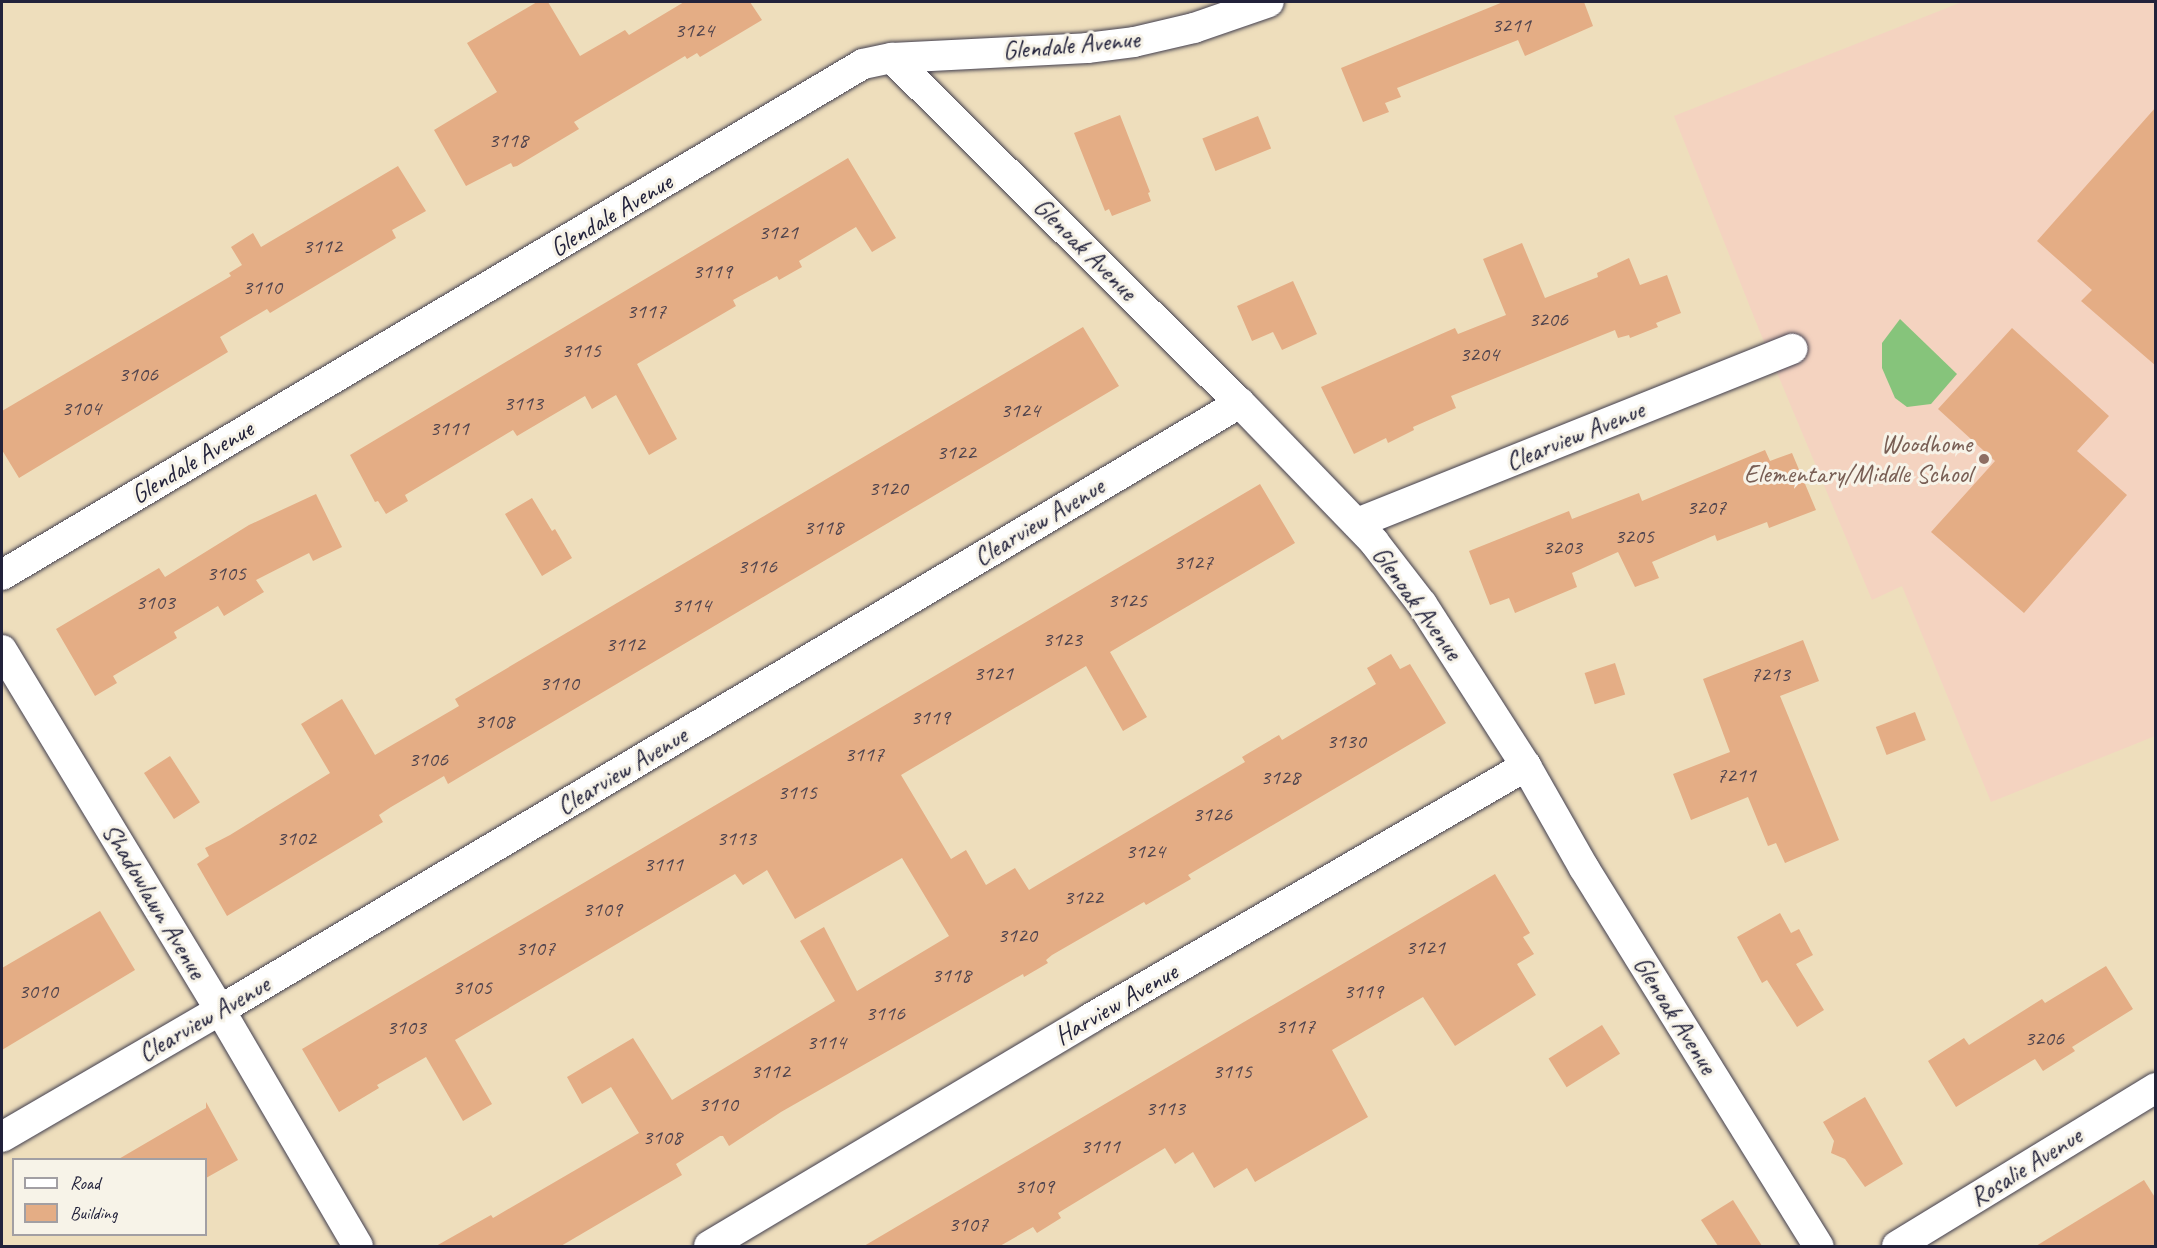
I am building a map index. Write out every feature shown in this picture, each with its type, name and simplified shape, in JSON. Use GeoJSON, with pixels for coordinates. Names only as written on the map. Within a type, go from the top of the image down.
{"type":"FeatureCollection","features":[{"type":"Feature","properties":{"kind":"street","name":"Glendale Avenue"},"geometry":{"type":"LineString","coordinates":[[2,575],[863,64],[892,57],[1087,48],[1134,42],[1194,28],[1269,2]]}},
{"type":"Feature","properties":{"kind":"street","name":"Glenoak Avenue"},"geometry":{"type":"LineString","coordinates":[[892,57],[1240,403],[1357,523],[1422,604],[1526,766],[1584,868],[1818,1246]]}},
{"type":"Feature","properties":{"kind":"street","name":"Clearview Avenue"},"geometry":{"type":"LineString","coordinates":[[1357,523],[1793,349]]}},
{"type":"Feature","properties":{"kind":"street","name":"Clearview Avenue"},"geometry":{"type":"LineString","coordinates":[[2,1137],[220,1010],[1240,403]]}},
{"type":"Feature","properties":{"kind":"street","name":"Shadowlawn Avenue"},"geometry":{"type":"LineString","coordinates":[[2,650],[220,1010],[358,1246]]}},
{"type":"Feature","properties":{"kind":"street","name":"Harview Avenue"},"geometry":{"type":"LineString","coordinates":[[709,1246],[1091,1018],[1526,766]]}},
{"type":"Feature","properties":{"kind":"street","name":"Rosalie Avenue"},"geometry":{"type":"LineString","coordinates":[[1898,1246],[2156,1088]]}},
{"type":"Feature","properties":{"kind":"shaded area","name":"Woodhome Elementary/Middle School"},"geometry":{"type":"Polygon","coordinates":[[[1962,2],[2155,2],[2155,736],[1991,802],[1902,586],[1872,600],[1760,332],[1674,116],[1962,2]]]}},
{"type":"Feature","properties":{"kind":"green space"},"geometry":{"type":"Polygon","coordinates":[[[1900,319],[1957,374],[1931,404],[1907,407],[1895,398],[1882,368],[1882,343],[1900,319]]]}},
{"type":"Feature","properties":{"kind":"building"},"geometry":{"type":"Polygon","coordinates":[[[537,2],[548,2],[580,56],[625,30],[629,35],[684,2],[750,2],[762,20],[700,57],[697,53],[687,59],[685,56],[574,122],[579,129],[517,166],[513,167],[511,163],[466,186],[434,130],[497,92],[467,43],[537,2]]]}},
{"type":"Feature","properties":{"kind":"building"},"geometry":{"type":"Polygon","coordinates":[[[1503,2],[1584,2],[1593,26],[1525,56],[1518,40],[1397,88],[1401,97],[1385,103],[1389,112],[1363,122],[1341,68],[1503,2]]]}},
{"type":"Feature","properties":{"kind":"building"},"geometry":{"type":"Polygon","coordinates":[[[2156,107],[2156,366],[2081,301],[2092,290],[2037,241],[2156,107]]]}},
{"type":"Feature","properties":{"kind":"building"},"geometry":{"type":"Polygon","coordinates":[[[1120,115],[1150,192],[1148,193],[1151,201],[1112,216],[1109,209],[1105,211],[1074,133],[1120,115]]]}},
{"type":"Feature","properties":{"kind":"building"},"geometry":{"type":"Polygon","coordinates":[[[1258,116],[1271,148],[1215,171],[1202,138],[1258,116]]]}},
{"type":"Feature","properties":{"kind":"building"},"geometry":{"type":"Polygon","coordinates":[[[848,158],[896,238],[872,252],[856,227],[799,261],[802,267],[779,280],[777,276],[733,300],[736,306],[637,364],[677,439],[649,455],[616,395],[592,409],[585,396],[517,436],[513,430],[405,495],[408,501],[386,514],[378,501],[375,502],[350,455],[848,158]]]}},
{"type":"Feature","properties":{"kind":"building"},"geometry":{"type":"Polygon","coordinates":[[[398,166],[426,211],[392,230],[396,238],[270,313],[267,309],[220,337],[228,352],[19,478],[2,450],[2,411],[231,276],[229,273],[242,265],[231,247],[253,233],[261,247],[398,166]]]}},
{"type":"Feature","properties":{"kind":"building"},"geometry":{"type":"Polygon","coordinates":[[[1522,243],[1545,298],[1598,277],[1597,273],[1629,258],[1640,285],[1667,275],[1681,313],[1656,323],[1658,327],[1630,338],[1629,335],[1618,338],[1615,330],[1451,396],[1456,408],[1413,427],[1414,430],[1388,443],[1386,438],[1354,454],[1321,387],[1455,328],[1458,334],[1506,315],[1483,259],[1522,243]]]}},
{"type":"Feature","properties":{"kind":"building"},"geometry":{"type":"Polygon","coordinates":[[[1293,281],[1317,334],[1282,350],[1273,332],[1252,341],[1237,306],[1293,281]]]}},
{"type":"Feature","properties":{"kind":"building"},"geometry":{"type":"Polygon","coordinates":[[[1083,327],[1119,386],[448,784],[444,776],[391,807],[379,815],[383,822],[227,916],[197,864],[209,856],[205,848],[330,773],[301,724],[342,699],[375,755],[459,706],[455,699],[1083,327]]]}},
{"type":"Feature","properties":{"kind":"building","name":"Woodhome Elementary/Middle School"},"geometry":{"type":"Polygon","coordinates":[[[2012,328],[2109,416],[2077,451],[2127,495],[2024,613],[1931,532],[1995,461],[1938,409],[2012,328]]]}},
{"type":"Feature","properties":{"kind":"building"},"geometry":{"type":"Polygon","coordinates":[[[1765,450],[1770,461],[1792,453],[1816,510],[1769,528],[1767,522],[1717,541],[1715,535],[1652,562],[1659,578],[1635,587],[1618,552],[1572,573],[1577,587],[1515,613],[1509,598],[1490,605],[1469,551],[1569,511],[1572,519],[1639,493],[1642,501],[1765,450]]]}},
{"type":"Feature","properties":{"kind":"building"},"geometry":{"type":"Polygon","coordinates":[[[1260,484],[1295,543],[1110,652],[1147,717],[1123,731],[1086,666],[901,775],[951,859],[966,850],[986,885],[1015,868],[1029,890],[1245,762],[1242,757],[1279,735],[1282,740],[1376,684],[1367,668],[1391,654],[1400,669],[1410,664],[1446,723],[1188,875],[1191,879],[1146,905],[1144,902],[1052,955],[1046,960],[1048,963],[1024,977],[1023,974],[781,1112],[729,1146],[723,1136],[720,1136],[676,1164],[682,1175],[561,1246],[436,1246],[491,1215],[493,1218],[639,1133],[611,1087],[582,1104],[567,1077],[633,1038],[672,1100],[835,1001],[800,941],[824,927],[857,991],[949,936],[902,858],[795,919],[767,870],[743,885],[735,874],[455,1040],[492,1104],[463,1121],[426,1057],[377,1085],[379,1088],[339,1112],[302,1049],[1260,484]]]}},
{"type":"Feature","properties":{"kind":"building"},"geometry":{"type":"Polygon","coordinates":[[[316,494],[342,547],[313,561],[309,553],[256,580],[264,592],[224,616],[218,606],[174,632],[177,638],[113,676],[117,683],[95,696],[56,629],[159,568],[165,577],[249,525],[316,494]]]}},
{"type":"Feature","properties":{"kind":"building"},"geometry":{"type":"Polygon","coordinates":[[[532,498],[552,531],[555,529],[572,558],[542,576],[505,514],[532,498]]]}},
{"type":"Feature","properties":{"kind":"building"},"geometry":{"type":"Polygon","coordinates":[[[1803,640],[1819,681],[1780,696],[1839,840],[1785,863],[1776,843],[1768,846],[1748,797],[1691,820],[1673,774],[1730,752],[1703,679],[1803,640]]]}},
{"type":"Feature","properties":{"kind":"building"},"geometry":{"type":"Polygon","coordinates":[[[1615,663],[1625,694],[1595,704],[1585,673],[1615,663]]]}},
{"type":"Feature","properties":{"kind":"building"},"geometry":{"type":"Polygon","coordinates":[[[1915,712],[1926,740],[1887,755],[1876,727],[1915,712]]]}},
{"type":"Feature","properties":{"kind":"building"},"geometry":{"type":"Polygon","coordinates":[[[170,756],[200,802],[174,819],[144,773],[170,756]]]}},
{"type":"Feature","properties":{"kind":"building"},"geometry":{"type":"Polygon","coordinates":[[[1495,874],[1530,933],[1523,937],[1534,954],[1517,964],[1536,995],[1455,1046],[1423,997],[1332,1050],[1368,1117],[1255,1182],[1247,1168],[1214,1188],[1193,1152],[1175,1164],[1165,1148],[1058,1213],[1061,1218],[1037,1233],[1033,1227],[1000,1246],[864,1246],[1495,874]]]}},
{"type":"Feature","properties":{"kind":"building"},"geometry":{"type":"Polygon","coordinates":[[[100,911],[135,970],[2,1050],[2,968],[100,911]]]}},
{"type":"Feature","properties":{"kind":"building"},"geometry":{"type":"Polygon","coordinates":[[[1780,913],[1791,933],[1799,929],[1813,955],[1796,964],[1824,1010],[1797,1027],[1767,980],[1762,983],[1737,937],[1780,913]]]}},
{"type":"Feature","properties":{"kind":"building"},"geometry":{"type":"Polygon","coordinates":[[[2106,966],[2133,1009],[2072,1047],[2075,1051],[2043,1071],[2035,1059],[1956,1107],[1928,1061],[1964,1038],[1969,1045],[2042,999],[2045,1003],[2106,966]]]}},
{"type":"Feature","properties":{"kind":"building"},"geometry":{"type":"Polygon","coordinates":[[[1602,1025],[1620,1054],[1567,1087],[1549,1058],[1602,1025]]]}},
{"type":"Feature","properties":{"kind":"building"},"geometry":{"type":"Polygon","coordinates":[[[1865,1097],[1903,1164],[1865,1187],[1845,1159],[1831,1153],[1834,1141],[1823,1122],[1865,1097]]]}},
{"type":"Feature","properties":{"kind":"building"},"geometry":{"type":"Polygon","coordinates":[[[206,1102],[238,1160],[207,1177],[207,1158],[120,1158],[206,1108],[206,1102]]]}},
{"type":"Feature","properties":{"kind":"building"},"geometry":{"type":"Polygon","coordinates":[[[2144,1180],[2156,1199],[2156,1246],[2036,1246],[2144,1180]]]}},
{"type":"Feature","properties":{"kind":"building"},"geometry":{"type":"Polygon","coordinates":[[[1733,1200],[1762,1246],[1718,1246],[1701,1220],[1733,1200]]]}},
{"type":"Feature","properties":{"kind":"place","name":"Woodhome Elementary/Middle School"},"geometry":{"type":"Point","coordinates":[1984,459]}}]}
